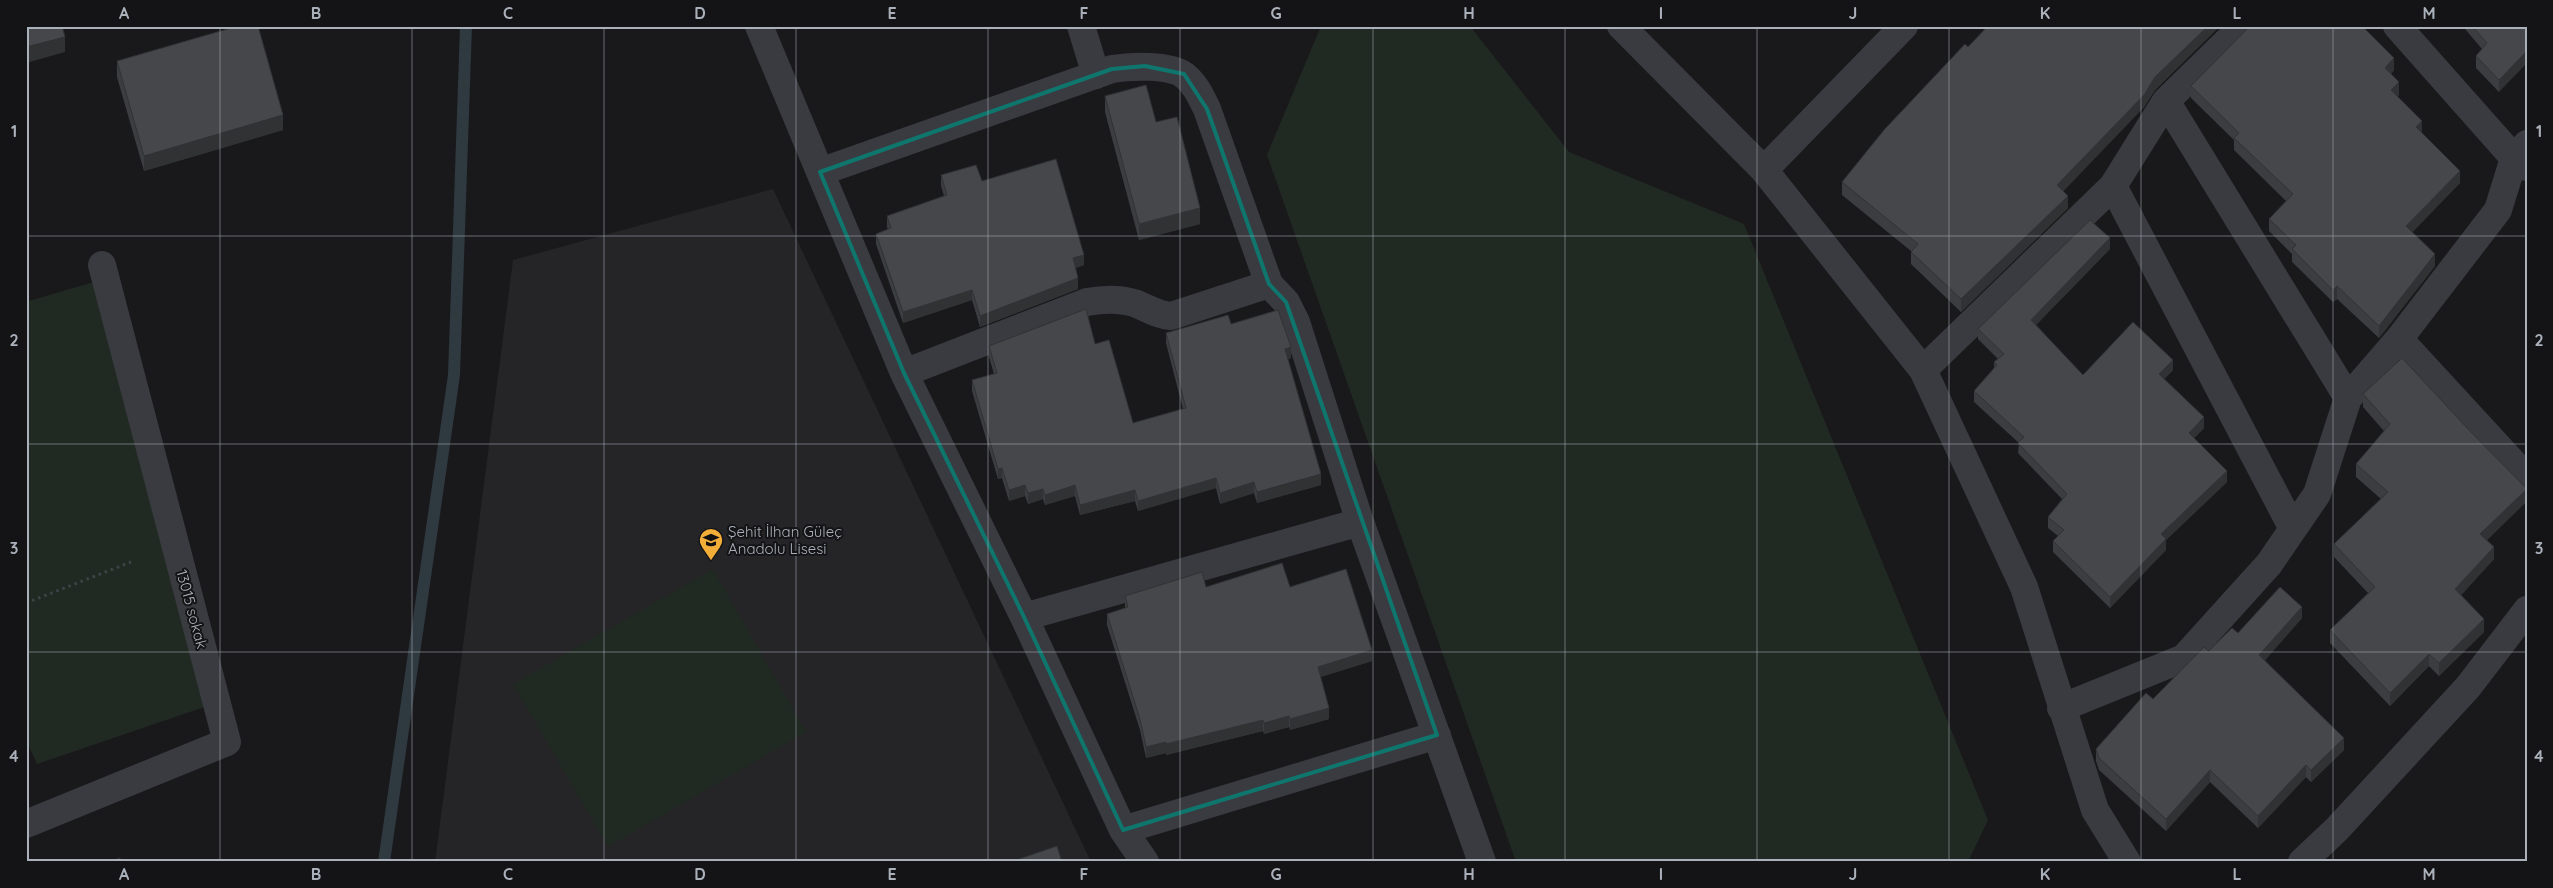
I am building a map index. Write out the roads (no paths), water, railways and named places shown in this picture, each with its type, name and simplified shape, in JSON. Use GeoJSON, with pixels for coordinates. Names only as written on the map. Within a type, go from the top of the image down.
{"type":"FeatureCollection","features":[{"type":"Feature","properties":{"kind":"street"},"geometry":{"type":"LineString","coordinates":[[759,26],[904,373],[1024,617],[1123,830],[1145,862]]}},
{"type":"Feature","properties":{"kind":"street"},"geometry":{"type":"LineString","coordinates":[[1080,26],[1096,75]]}},
{"type":"Feature","properties":{"kind":"street"},"geometry":{"type":"LineString","coordinates":[[1621,26],[1764,170],[1923,370],[2024,588],[2095,810],[2127,862]]}},
{"type":"Feature","properties":{"kind":"street"},"geometry":{"type":"LineString","coordinates":[[1764,170],[1904,26]]}},
{"type":"Feature","properties":{"kind":"street"},"geometry":{"type":"LineString","coordinates":[[1923,370],[2113,186],[2166,101],[2243,26]]}},
{"type":"Feature","properties":{"kind":"street"},"geometry":{"type":"LineString","coordinates":[[2061,708],[2184,658],[2269,564],[2317,494],[2348,398],[2398,339],[2498,210],[2523,157],[2397,26]]}},
{"type":"Feature","properties":{"kind":"street"},"geometry":{"type":"LineString","coordinates":[[820,172],[1096,75],[1129,66],[1145,66],[1184,74],[1197,88],[1207,109],[1269,284],[1286,302],[1296,322],[1360,522],[1482,862]]}},
{"type":"Feature","properties":{"kind":"street"},"geometry":{"type":"LineString","coordinates":[[2166,101],[2348,398]]}},
{"type":"Feature","properties":{"kind":"street"},"geometry":{"type":"LineString","coordinates":[[2113,186],[2293,529]]}},
{"type":"Feature","properties":{"kind":"street","name":"13015 sokak"},"geometry":{"type":"LineString","coordinates":[[26,824],[227,742],[102,265]]}},
{"type":"Feature","properties":{"kind":"street"},"geometry":{"type":"LineString","coordinates":[[904,373],[1087,302],[1118,300],[1135,304],[1159,315],[1171,316],[1269,284]]}},
{"type":"Feature","properties":{"kind":"street"},"geometry":{"type":"LineString","coordinates":[[2398,339],[2527,478]]}},
{"type":"Feature","properties":{"kind":"street"},"geometry":{"type":"LineString","coordinates":[[1024,617],[1360,522]]}},
{"type":"Feature","properties":{"kind":"street"},"geometry":{"type":"LineString","coordinates":[[2302,862],[2337,829],[2468,687],[2527,610]]}},
{"type":"Feature","properties":{"kind":"street"},"geometry":{"type":"LineString","coordinates":[[1123,830],[1437,735]]}},
{"type":"Feature","properties":{"kind":"waterway"},"geometry":{"type":"LineString","coordinates":[[384,862],[454,375],[466,26]]}},
{"type":"Feature","properties":{"kind":"place","name":"Şehit İlhan Güleç Anadolu Lisesi"},"geometry":{"type":"Point","coordinates":[711,561]}}]}
